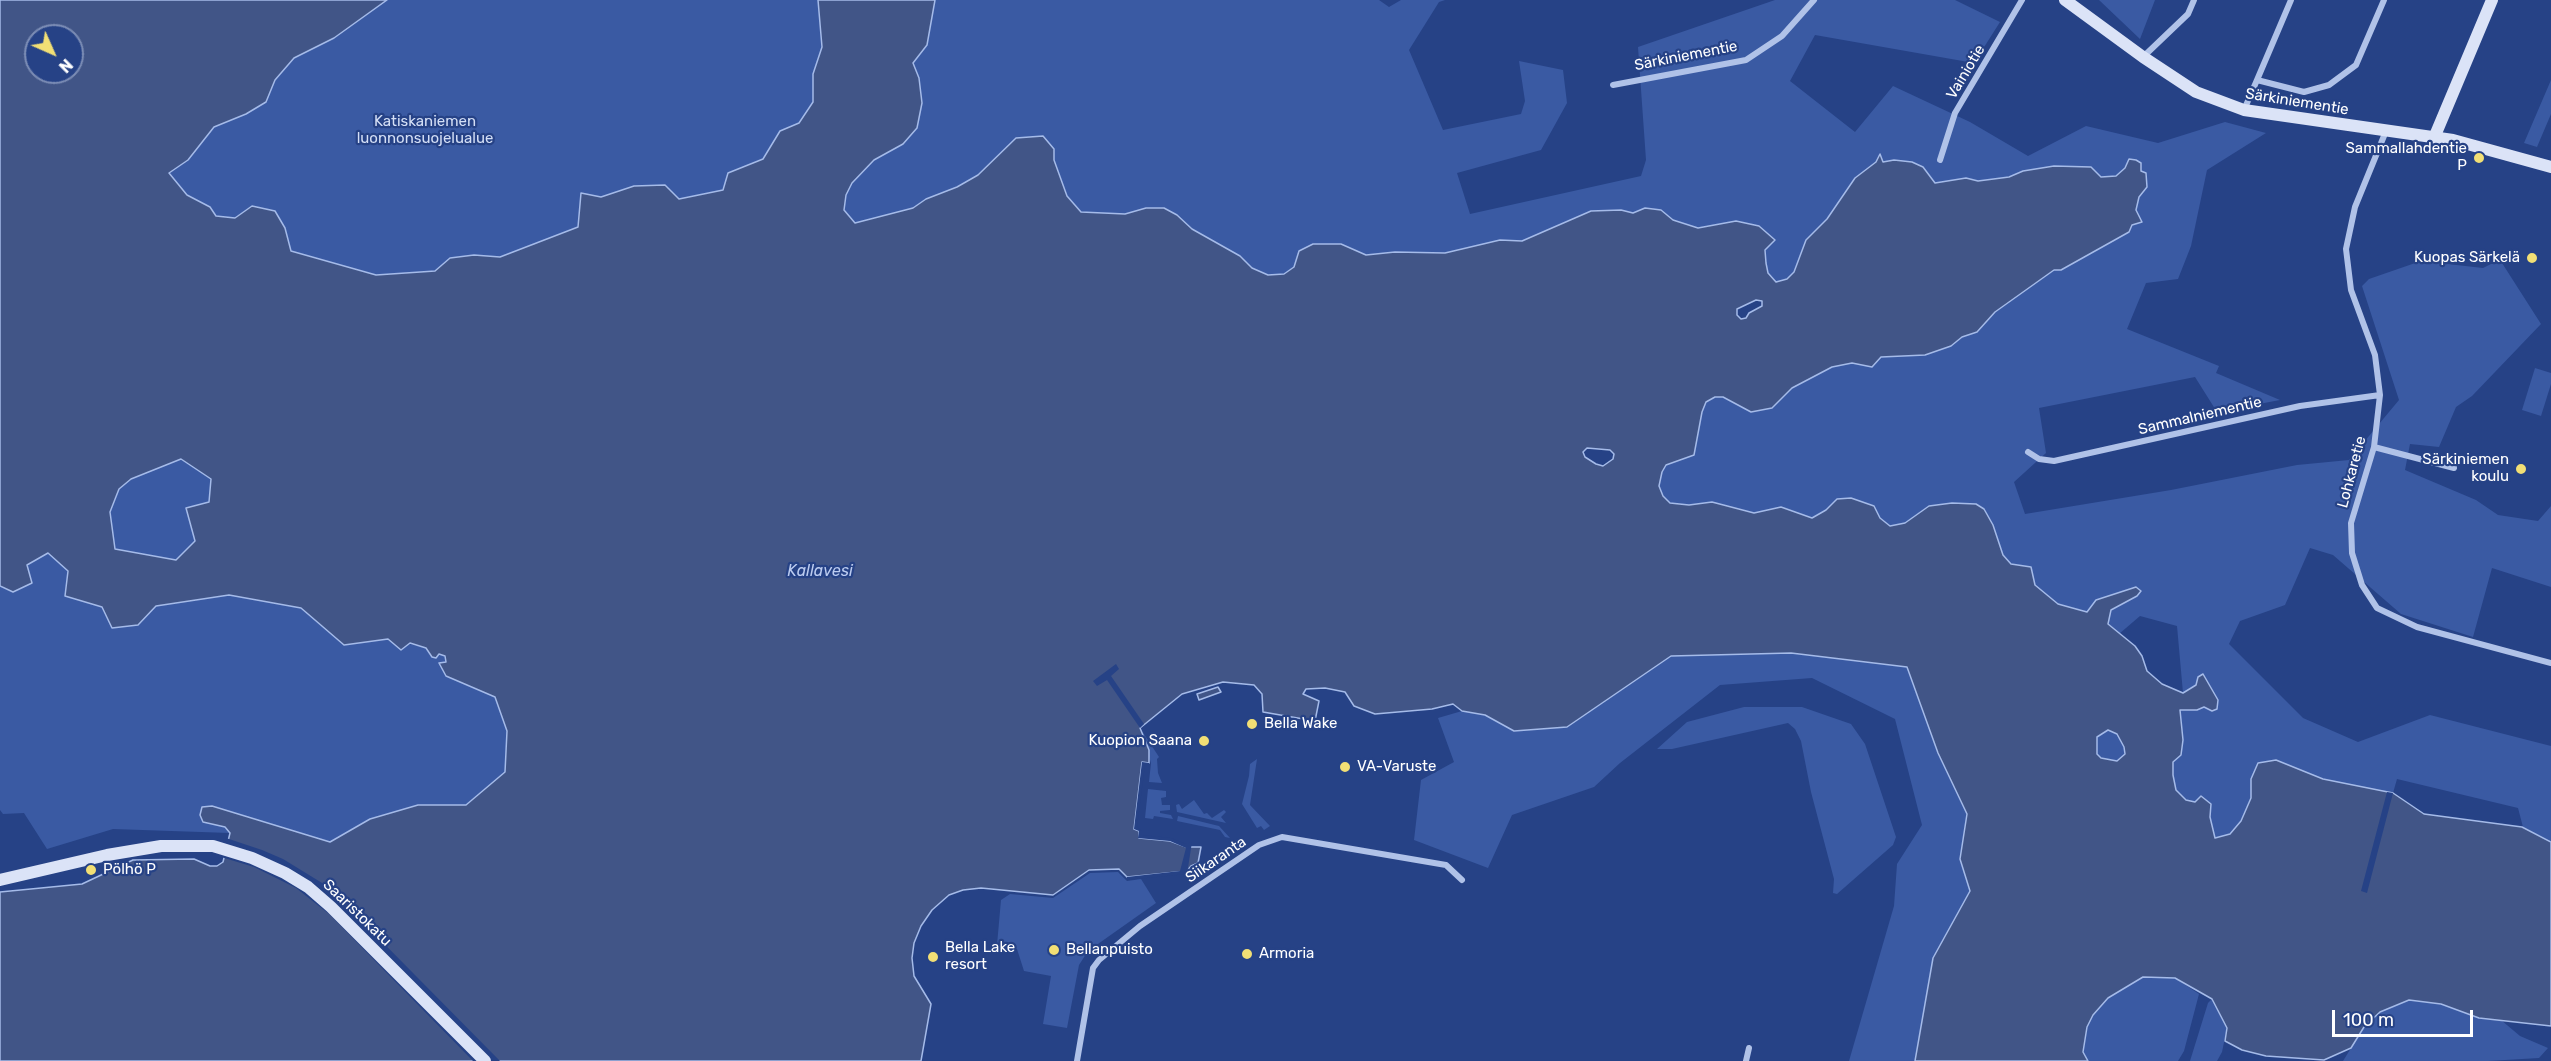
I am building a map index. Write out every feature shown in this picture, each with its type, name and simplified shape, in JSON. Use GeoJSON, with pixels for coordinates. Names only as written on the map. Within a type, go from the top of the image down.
{"type":"FeatureCollection","features":[{"type":"Feature","properties":{"kind":"street","name":"Särkiniementie"},"geometry":{"type":"LineString","coordinates":[[1613,85],[1746,60],[1782,36],[1814,0]]}},
{"type":"Feature","properties":{"kind":"street","name":"Vainiotie"},"geometry":{"type":"LineString","coordinates":[[1940,160],[1955,113],[2022,0]]}},
{"type":"Feature","properties":{"kind":"street","name":"Särkiniementie"},"geometry":{"type":"LineString","coordinates":[[2065,0],[2143,57],[2196,92],[2244,110],[2453,140],[2551,167]]}},
{"type":"Feature","properties":{"kind":"street"},"geometry":{"type":"LineString","coordinates":[[2143,57],[2188,14],[2194,0]]}},
{"type":"Feature","properties":{"kind":"street"},"geometry":{"type":"LineString","coordinates":[[2244,110],[2291,0]]}},
{"type":"Feature","properties":{"kind":"street"},"geometry":{"type":"LineString","coordinates":[[2257,80],[2304,92],[2329,85],[2356,65],[2384,0]]}},
{"type":"Feature","properties":{"kind":"street"},"geometry":{"type":"LineString","coordinates":[[2434,138],[2492,0]]}},
{"type":"Feature","properties":{"kind":"street","name":"Lohkaretie"},"geometry":{"type":"LineString","coordinates":[[2386,130],[2355,207],[2346,249],[2351,290],[2376,355],[2380,394],[2374,447],[2351,523],[2352,553],[2362,585],[2377,608],[2417,627],[2551,663]]}},
{"type":"Feature","properties":{"kind":"street","name":"Sammalniementie"},"geometry":{"type":"LineString","coordinates":[[2028,452],[2039,459],[2054,461],[2300,406],[2380,394]]}},
{"type":"Feature","properties":{"kind":"street"},"geometry":{"type":"LineString","coordinates":[[2374,447],[2454,468]]}},
{"type":"Feature","properties":{"kind":"street","name":"Siikaranta"},"geometry":{"type":"LineString","coordinates":[[1077,1061],[1093,968],[1099,960],[1140,926],[1259,845],[1282,837],[1446,865],[1462,880]]}},
{"type":"Feature","properties":{"kind":"street","name":"Saaristokatu"},"geometry":{"type":"LineString","coordinates":[[0,880],[107,855],[161,846],[213,846],[252,858],[308,887],[331,907],[485,1061]]}},
{"type":"Feature","properties":{"kind":"street"},"geometry":{"type":"LineString","coordinates":[[1746,1061],[1749,1048]]}},
{"type":"Feature","properties":{"kind":"green space","name":"Katiskaniemen luonnonsuojelualue"},"geometry":{"type":"Polygon","coordinates":[[[387,0],[818,0],[822,47],[813,74],[813,102],[799,124],[780,132],[763,159],[728,173],[723,190],[679,199],[664,185],[634,186],[601,197],[581,193],[578,227],[500,257],[474,255],[450,258],[435,271],[376,275],[291,251],[285,228],[252,207],[235,218],[216,216],[210,207],[187,195],[169,173],[188,160],[214,127],[246,114],[266,102],[275,80],[294,58],[334,38],[387,0]]]}},
{"type":"Feature","properties":{"kind":"green space"},"geometry":{"type":"Polygon","coordinates":[[[935,0],[1379,0],[1389,7],[1401,0],[1445,0],[1439,2],[1409,50],[1443,130],[1521,114],[1525,101],[1519,61],[1563,70],[1567,103],[1541,150],[1457,173],[1470,214],[1641,176],[1646,160],[1638,47],[1775,0],[1955,0],[2000,22],[1974,63],[1815,35],[1790,81],[1855,132],[1893,86],[1970,122],[2028,156],[2086,126],[2158,143],[2225,122],[2266,133],[2207,170],[2191,246],[2178,279],[2146,283],[2127,329],[2219,366],[2216,373],[2280,400],[2217,412],[2195,377],[2039,408],[2046,453],[2014,482],[2025,514],[2171,490],[2297,465],[2349,460],[2399,400],[2362,286],[2369,279],[2421,261],[2483,268],[2491,264],[2502,263],[2541,324],[2472,396],[2456,407],[2439,447],[2410,444],[2405,470],[2476,500],[2498,515],[2538,521],[2551,506],[2551,587],[2492,568],[2473,637],[2401,614],[2333,555],[2310,548],[2285,605],[2240,621],[2229,644],[2303,718],[2358,742],[2430,715],[2551,746],[2551,842],[2523,827],[2518,808],[2397,779],[2393,793],[2369,789],[2323,779],[2276,760],[2251,779],[2251,798],[2241,821],[2230,834],[2215,838],[2210,817],[2195,802],[2186,800],[2176,790],[2173,762],[2181,755],[2183,740],[2180,710],[2197,710],[2218,700],[2209,684],[2196,685],[2183,693],[2177,626],[2140,616],[2119,634],[2108,624],[2111,610],[2137,596],[2137,587],[2096,600],[2088,612],[2058,604],[2034,585],[2031,567],[2011,564],[2003,555],[1993,525],[1984,509],[1929,506],[1905,523],[1890,526],[1880,518],[1874,506],[1837,499],[1826,510],[1812,518],[1781,507],[1754,513],[1712,502],[1689,505],[1670,503],[1663,496],[1659,486],[1666,465],[1694,455],[1706,402],[1715,397],[1723,397],[1751,412],[1772,408],[1792,388],[1832,367],[1852,363],[1872,367],[1881,357],[1951,346],[1962,337],[1977,332],[1995,312],[2054,270],[2061,270],[2129,232],[2139,197],[2147,187],[2125,168],[2116,176],[2101,177],[2091,167],[2023,171],[2009,177],[1978,181],[1966,178],[1935,183],[1930,176],[1894,160],[1883,162],[1880,155],[1876,162],[1855,179],[1827,219],[1806,240],[1794,272],[1787,279],[1776,282],[1768,273],[1765,250],[1774,240],[1759,226],[1737,221],[1698,228],[1673,220],[1661,210],[1645,208],[1633,213],[1621,210],[1591,211],[1522,241],[1500,240],[1445,253],[1395,252],[1366,255],[1341,244],[1299,251],[1294,267],[1284,274],[1268,275],[1252,268],[1240,256],[1192,229],[1177,215],[1146,208],[1125,214],[1081,212],[1067,196],[1054,160],[1016,138],[978,175],[957,187],[926,199],[913,208],[855,224],[844,210],[846,195],[852,183],[874,160],[885,153],[919,78],[913,63],[927,45],[935,0]]]}},
{"type":"Feature","properties":{"kind":"green space"},"geometry":{"type":"Polygon","coordinates":[[[2099,0],[2155,0],[2140,39],[2099,0]]]}},
{"type":"Feature","properties":{"kind":"green space"},"geometry":{"type":"Polygon","coordinates":[[[2551,80],[2551,114],[2537,147],[2524,143],[2551,80]]]}},
{"type":"Feature","properties":{"kind":"green space"},"geometry":{"type":"Polygon","coordinates":[[[2535,368],[2551,373],[2551,384],[2541,416],[2522,410],[2535,368]]]}},
{"type":"Feature","properties":{"kind":"green space"},"geometry":{"type":"Polygon","coordinates":[[[181,459],[211,479],[209,502],[196,541],[176,560],[115,549],[110,512],[119,489],[131,479],[181,459]]]}},
{"type":"Feature","properties":{"kind":"green space"},"geometry":{"type":"Polygon","coordinates":[[[48,553],[68,571],[65,596],[102,607],[138,625],[156,606],[229,595],[301,608],[344,645],[388,639],[426,648],[432,657],[439,654],[445,656],[447,662],[440,663],[446,676],[495,697],[507,731],[505,772],[466,805],[418,805],[370,819],[330,842],[212,806],[203,822],[226,827],[230,833],[113,829],[47,849],[24,813],[3,814],[0,810],[0,586],[13,592],[27,565],[48,553]]]}},
{"type":"Feature","properties":{"kind":"green space"},"geometry":{"type":"Polygon","coordinates":[[[1791,653],[1908,667],[1938,753],[1967,814],[1960,859],[1970,891],[1933,958],[1915,1061],[1849,1061],[1894,906],[1897,864],[1922,825],[1895,719],[1812,678],[1720,685],[1620,763],[1594,787],[1512,815],[1488,868],[1414,840],[1421,780],[1454,762],[1438,718],[1462,711],[1485,715],[1514,731],[1567,727],[1671,656],[1791,653]]]}},
{"type":"Feature","properties":{"kind":"green space"},"geometry":{"type":"Polygon","coordinates":[[[1744,707],[1802,707],[1851,724],[1865,744],[1896,837],[1893,845],[1837,894],[1833,893],[1834,879],[1811,792],[1801,741],[1795,729],[1788,723],[1672,749],[1657,749],[1687,722],[1744,707]]]}},
{"type":"Feature","properties":{"kind":"green space"},"geometry":{"type":"Polygon","coordinates":[[[1140,728],[1159,757],[1157,759],[1158,773],[1162,783],[1149,782],[1151,763],[1140,728]]]}},
{"type":"Feature","properties":{"kind":"green space"},"geometry":{"type":"Polygon","coordinates":[[[2108,729],[2117,734],[2124,747],[2125,754],[2117,761],[2101,758],[2097,754],[2095,745],[2097,737],[2108,729]]]}},
{"type":"Feature","properties":{"kind":"green space"},"geometry":{"type":"Polygon","coordinates":[[[1257,759],[1250,805],[1270,826],[1264,830],[1261,826],[1257,828],[1242,804],[1250,764],[1257,759]]]}},
{"type":"Feature","properties":{"kind":"green space"},"geometry":{"type":"Polygon","coordinates":[[[1148,789],[1166,791],[1166,797],[1161,798],[1162,805],[1170,805],[1170,810],[1160,811],[1160,813],[1171,815],[1173,819],[1154,816],[1153,819],[1145,818],[1148,789]]]}},
{"type":"Feature","properties":{"kind":"green space"},"geometry":{"type":"Polygon","coordinates":[[[1194,800],[1204,814],[1207,813],[1212,818],[1224,810],[1226,812],[1221,817],[1226,823],[1177,812],[1176,805],[1179,804],[1182,809],[1194,800]]]}},
{"type":"Feature","properties":{"kind":"green space"},"geometry":{"type":"Polygon","coordinates":[[[1178,816],[1219,826],[1230,838],[1225,837],[1220,830],[1177,821],[1178,816]]]}},
{"type":"Feature","properties":{"kind":"green space","name":"Bellanpuisto"},"geometry":{"type":"Polygon","coordinates":[[[1118,872],[1127,881],[1141,879],[1156,903],[1088,951],[1079,965],[1067,1028],[1043,1024],[1051,976],[1024,971],[1017,949],[997,945],[1001,900],[1010,894],[1053,898],[1090,873],[1118,872]]]}},
{"type":"Feature","properties":{"kind":"green space"},"geometry":{"type":"Polygon","coordinates":[[[2143,977],[2175,978],[2199,994],[2184,1051],[2178,1061],[2088,1061],[2083,1052],[2087,1027],[2093,1015],[2108,998],[2143,977]]]}},
{"type":"Feature","properties":{"kind":"green space"},"geometry":{"type":"Polygon","coordinates":[[[2212,999],[2227,1028],[2222,1052],[2217,1061],[2190,1061],[2208,1003],[2212,999]]]}},
{"type":"Feature","properties":{"kind":"green space"},"geometry":{"type":"Polygon","coordinates":[[[2409,1000],[2441,1004],[2479,1018],[2501,1020],[2520,1036],[2548,1048],[2539,1058],[2488,1061],[2343,1061],[2364,1027],[2380,1012],[2409,1000]]]}},
{"type":"Feature","properties":{"kind":"water","name":"Kallavesi"},"geometry":{"type":"Polygon","coordinates":[[[0,0],[387,0],[334,38],[294,58],[275,80],[266,102],[246,114],[214,127],[188,160],[169,173],[187,195],[210,207],[216,216],[235,218],[252,206],[275,211],[285,228],[291,251],[376,275],[435,271],[450,258],[474,255],[500,257],[578,227],[581,193],[601,197],[634,186],[665,185],[679,199],[723,190],[728,173],[763,159],[780,131],[799,123],[813,102],[813,74],[822,47],[818,0],[935,0],[927,45],[913,63],[919,78],[922,103],[917,128],[903,144],[874,160],[852,183],[846,195],[844,210],[855,223],[913,208],[926,199],[957,187],[978,175],[1016,138],[1043,136],[1054,149],[1054,160],[1067,196],[1081,212],[1125,214],[1146,208],[1164,208],[1177,215],[1192,229],[1240,256],[1252,268],[1268,275],[1284,274],[1294,267],[1299,251],[1313,244],[1341,244],[1366,255],[1395,252],[1445,253],[1500,240],[1522,241],[1591,211],[1621,210],[1633,213],[1645,208],[1661,210],[1673,220],[1698,228],[1736,221],[1759,226],[1775,240],[1765,250],[1768,273],[1776,282],[1787,279],[1794,272],[1806,240],[1827,219],[1855,178],[1876,162],[1880,154],[1883,162],[1894,160],[1912,162],[1923,167],[1935,183],[1966,178],[1978,181],[2009,177],[2023,171],[2054,166],[2091,167],[2101,177],[2116,176],[2125,168],[2129,159],[2136,160],[2141,163],[2141,171],[2146,173],[2147,187],[2139,197],[2136,210],[2142,222],[2132,225],[2129,232],[2061,270],[2054,270],[1995,312],[1977,332],[1962,337],[1951,346],[1925,355],[1881,357],[1872,367],[1852,363],[1832,367],[1792,388],[1772,408],[1751,412],[1723,397],[1715,397],[1706,402],[1694,455],[1666,465],[1659,486],[1663,496],[1670,503],[1689,505],[1712,502],[1754,513],[1781,507],[1812,518],[1826,510],[1837,499],[1851,498],[1874,506],[1880,518],[1890,526],[1905,523],[1929,506],[1952,503],[1976,504],[1984,509],[1993,525],[2003,555],[2011,564],[2031,567],[2035,585],[2058,604],[2087,612],[2096,600],[2136,587],[2141,591],[2137,596],[2111,610],[2108,624],[2135,646],[2142,656],[2147,671],[2162,684],[2183,693],[2196,685],[2198,677],[2203,674],[2218,700],[2217,709],[2212,711],[2204,707],[2197,710],[2180,710],[2183,740],[2181,755],[2173,762],[2176,790],[2186,800],[2195,802],[2201,796],[2211,804],[2210,817],[2215,838],[2230,834],[2241,821],[2251,798],[2251,779],[2258,763],[2276,760],[2323,779],[2393,793],[2424,814],[2522,827],[2551,842],[2551,1026],[2479,1018],[2441,1004],[2409,1000],[2380,1012],[2364,1027],[2351,1048],[2324,1060],[2266,1056],[2242,1050],[2225,1041],[2227,1028],[2212,999],[2175,978],[2143,977],[2108,998],[2093,1015],[2087,1027],[2083,1052],[2088,1061],[1915,1061],[1933,958],[1970,891],[1960,859],[1967,814],[1938,753],[1907,667],[1791,653],[1671,656],[1567,727],[1514,731],[1485,715],[1462,711],[1453,704],[1432,709],[1375,714],[1354,706],[1345,692],[1325,688],[1306,689],[1303,694],[1319,701],[1315,721],[1263,712],[1262,694],[1254,685],[1223,682],[1182,694],[1140,728],[1149,750],[1149,763],[1142,762],[1134,829],[1139,831],[1139,838],[1170,841],[1186,847],[1201,847],[1198,863],[1187,871],[1127,877],[1119,869],[1089,870],[1053,895],[981,888],[963,890],[949,895],[932,910],[921,926],[914,943],[912,958],[914,976],[931,1004],[921,1061],[0,1061],[0,892],[82,884],[133,860],[194,859],[210,866],[217,866],[223,862],[230,833],[225,827],[203,822],[200,815],[202,807],[212,806],[330,842],[370,819],[418,805],[466,805],[505,772],[507,731],[495,697],[446,676],[439,663],[446,662],[445,656],[439,654],[436,658],[432,657],[426,648],[410,643],[401,650],[388,639],[344,645],[301,608],[229,595],[156,606],[138,625],[112,628],[102,607],[65,596],[68,571],[48,553],[27,565],[32,583],[13,592],[0,586],[0,0]],[[1756,300],[1737,309],[1737,315],[1741,319],[1762,306],[1762,301],[1756,300]],[[1587,448],[1583,452],[1585,457],[1596,464],[1603,466],[1613,459],[1614,454],[1610,450],[1587,448]],[[181,459],[131,479],[119,489],[110,512],[115,549],[176,560],[195,541],[186,508],[209,502],[211,479],[181,459]],[[2108,730],[2097,737],[2097,754],[2101,758],[2117,761],[2125,754],[2117,734],[2108,730]]]}},
{"type":"Feature","properties":{"kind":"water"},"geometry":{"type":"Polygon","coordinates":[[[1218,687],[1221,692],[1199,700],[1197,694],[1218,687]]]}},
{"type":"Feature","properties":{"kind":"pier"},"geometry":{"type":"Polygon","coordinates":[[[1116,664],[1119,669],[1111,676],[1144,724],[1140,728],[1107,680],[1097,686],[1093,681],[1116,664]]]}},
{"type":"Feature","properties":{"kind":"pier"},"geometry":{"type":"Polygon","coordinates":[[[1142,762],[1149,763],[1149,766],[1145,765],[1137,827],[1142,831],[1142,835],[1171,838],[1186,844],[1192,842],[1187,874],[1127,880],[1127,877],[1180,871],[1186,848],[1170,841],[1138,838],[1139,831],[1134,829],[1142,762]]]}},
{"type":"Feature","properties":{"kind":"pier"},"geometry":{"type":"Polygon","coordinates":[[[2387,792],[2393,793],[2367,893],[2361,891],[2387,792]]]}},
{"type":"Feature","properties":{"kind":"pier"},"geometry":{"type":"Polygon","coordinates":[[[226,838],[283,859],[327,886],[500,1061],[473,1061],[329,914],[296,888],[254,867],[221,857],[226,838]]]}},
{"type":"Feature","properties":{"kind":"place","name":"Sammallahdentie P"},"geometry":{"type":"Point","coordinates":[2479,158]}},
{"type":"Feature","properties":{"kind":"place","name":"Kuopas Särkelä"},"geometry":{"type":"Point","coordinates":[2532,258]}},
{"type":"Feature","properties":{"kind":"place","name":"Särkiniemen koulu"},"geometry":{"type":"Point","coordinates":[2521,469]}},
{"type":"Feature","properties":{"kind":"place","name":"Bella Wake"},"geometry":{"type":"Point","coordinates":[1252,724]}},
{"type":"Feature","properties":{"kind":"place","name":"Kuopion Saana"},"geometry":{"type":"Point","coordinates":[1204,741]}},
{"type":"Feature","properties":{"kind":"place","name":"VA-Varuste"},"geometry":{"type":"Point","coordinates":[1345,767]}},
{"type":"Feature","properties":{"kind":"place","name":"Pölhö P"},"geometry":{"type":"Point","coordinates":[91,870]}},
{"type":"Feature","properties":{"kind":"place","name":"Bellanpuisto"},"geometry":{"type":"Point","coordinates":[1054,950]}},
{"type":"Feature","properties":{"kind":"place","name":"Armoria"},"geometry":{"type":"Point","coordinates":[1247,954]}},
{"type":"Feature","properties":{"kind":"place","name":"Bella Lake resort"},"geometry":{"type":"Point","coordinates":[933,957]}}]}
